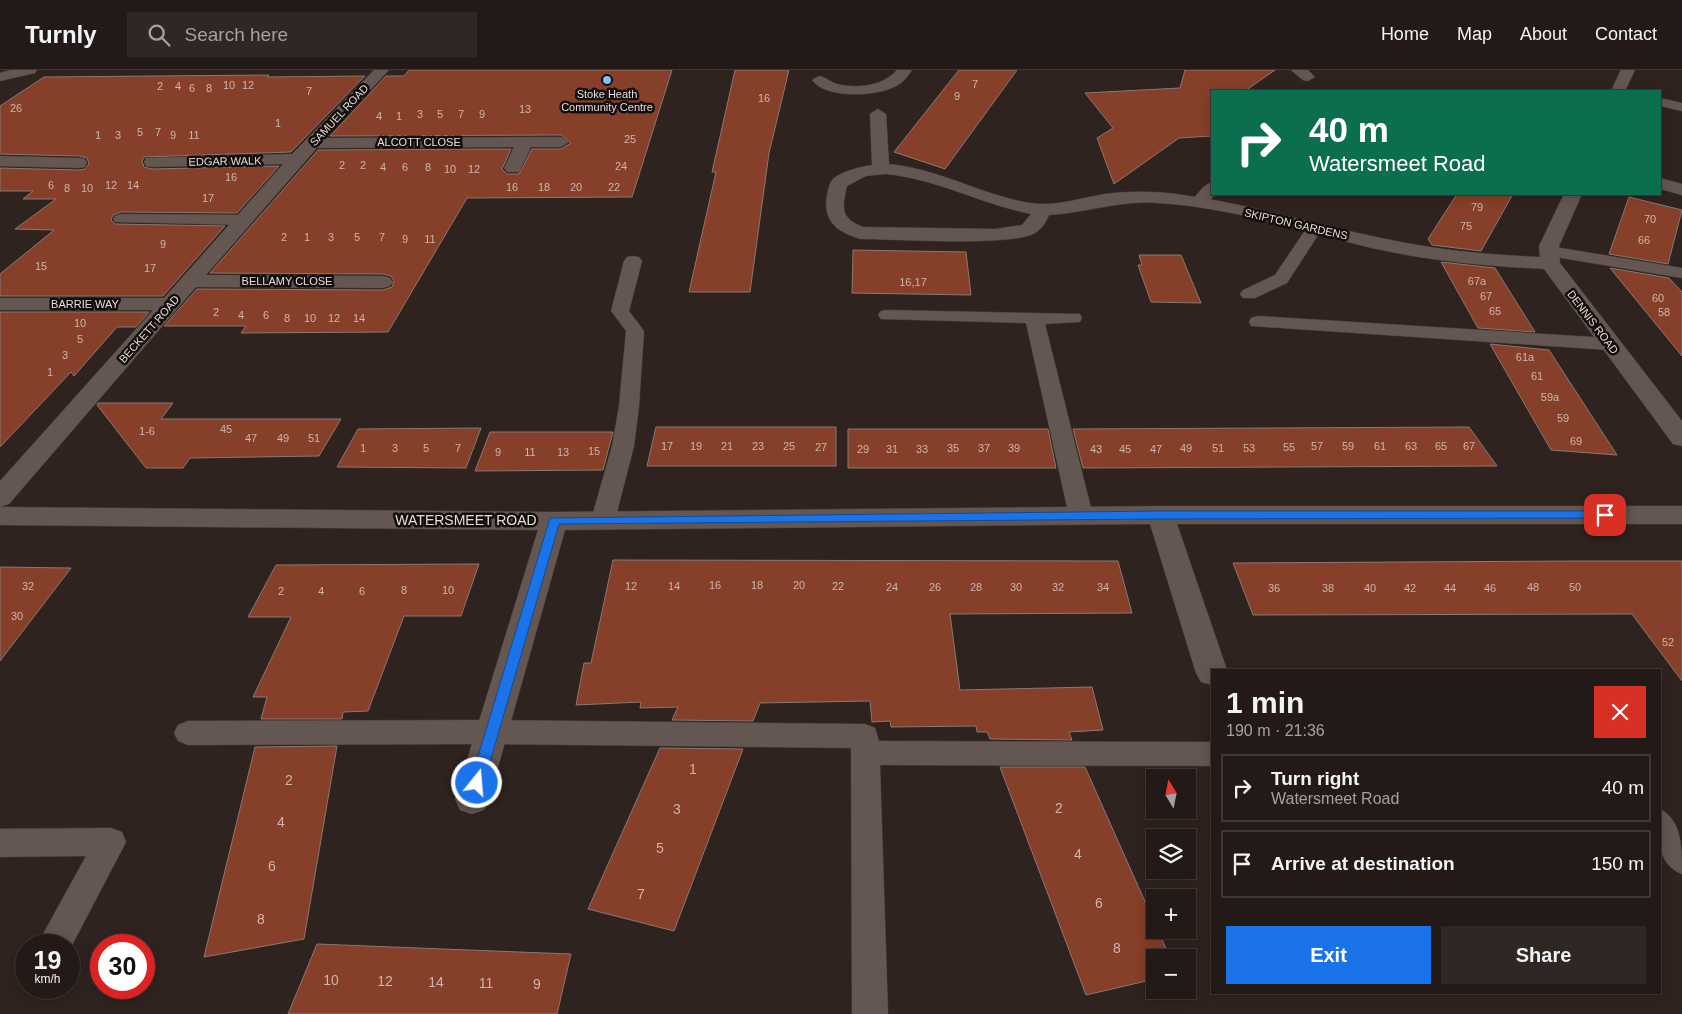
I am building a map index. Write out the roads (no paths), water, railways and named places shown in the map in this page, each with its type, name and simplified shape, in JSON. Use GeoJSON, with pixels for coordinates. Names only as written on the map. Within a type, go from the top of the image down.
{"type":"FeatureCollection","features":[{"type":"Feature","properties":{"kind":"street"},"geometry":{"type":"LineString","coordinates":[[0,77],[30,70]]}},
{"type":"Feature","properties":{"kind":"street","name":"SAMUEL ROAD"},"geometry":{"type":"LineString","coordinates":[[297,159],[382,70]]}},
{"type":"Feature","properties":{"kind":"street"},"geometry":{"type":"LineString","coordinates":[[819,80],[823,85],[841,90],[881,87],[896,80],[905,70]]}},
{"type":"Feature","properties":{"kind":"street"},"geometry":{"type":"LineString","coordinates":[[1618,90],[1628,70]]}},
{"type":"Feature","properties":{"kind":"street"},"geometry":{"type":"LineString","coordinates":[[836,105],[841,90]]}},
{"type":"Feature","properties":{"kind":"street"},"geometry":{"type":"LineString","coordinates":[[878,114],[881,168]]}},
{"type":"Feature","properties":{"kind":"street","name":"ALCOTT CLOSE"},"geometry":{"type":"LineString","coordinates":[[313,142],[561,142]]}},
{"type":"Feature","properties":{"kind":"street"},"geometry":{"type":"LineString","coordinates":[[513,168],[525,142]]}},
{"type":"Feature","properties":{"kind":"street","name":"EDGAR WALK"},"geometry":{"type":"LineString","coordinates":[[152,162],[297,159]]}},
{"type":"Feature","properties":{"kind":"street","name":"BECKETT ROAD"},"geometry":{"type":"LineString","coordinates":[[0,498],[297,159]]}},
{"type":"Feature","properties":{"kind":"street"},"geometry":{"type":"LineString","coordinates":[[0,161],[79,163]]}},
{"type":"Feature","properties":{"kind":"street","name":"SKIPTON GARDENS"},"geometry":{"type":"LineString","coordinates":[[1042,209],[1036,223],[1028,230],[995,235],[879,235],[861,233],[846,228],[837,221],[835,215],[839,183],[859,172],[881,168],[917,173],[1010,205],[1042,209],[1075,207],[1128,198],[1152,197],[1199,203],[1430,253],[1510,262],[1550,257]]}},
{"type":"Feature","properties":{"kind":"street"},"geometry":{"type":"LineString","coordinates":[[1661,183],[1682,190]]}},
{"type":"Feature","properties":{"kind":"street"},"geometry":{"type":"LineString","coordinates":[[1550,257],[1552,238],[1573,195]]}},
{"type":"Feature","properties":{"kind":"street","name":"DENNIS ROAD"},"geometry":{"type":"LineString","coordinates":[[1550,257],[1610,344],[1682,438]]}},
{"type":"Feature","properties":{"kind":"street","name":"BELLAMY CLOSE"},"geometry":{"type":"LineString","coordinates":[[191,281],[383,282]]}},
{"type":"Feature","properties":{"kind":"street","name":"BARRIE WAY"},"geometry":{"type":"LineString","coordinates":[[0,304],[171,304]]}},
{"type":"Feature","properties":{"kind":"street","name":"WATERSMEET ROAD"},"geometry":{"type":"LineString","coordinates":[[0,516],[554,521],[1161,515],[1682,514]]}},
{"type":"Feature","properties":{"kind":"street"},"geometry":{"type":"LineString","coordinates":[[1161,515],[1211,670]]}},
{"type":"Feature","properties":{"kind":"street"},"geometry":{"type":"LineString","coordinates":[[472,799],[554,521]]}},
{"type":"Feature","properties":{"kind":"lane"},"geometry":{"type":"LineString","coordinates":[[1661,102],[1682,107]]}},
{"type":"Feature","properties":{"kind":"lane"},"geometry":{"type":"LineString","coordinates":[[1199,203],[1211,188]]}},
{"type":"Feature","properties":{"kind":"lane"},"geometry":{"type":"LineString","coordinates":[[121,219],[245,220]]}},
{"type":"Feature","properties":{"kind":"lane"},"geometry":{"type":"LineString","coordinates":[[1249,294],[1281,279],[1314,228]]}},
{"type":"Feature","properties":{"kind":"lane"},"geometry":{"type":"LineString","coordinates":[[1550,257],[1682,273]]}},
{"type":"Feature","properties":{"kind":"lane"},"geometry":{"type":"LineString","coordinates":[[603,520],[623,446],[629,406],[634,331],[632,324],[622,316],[620,311],[633,261]]}},
{"type":"Feature","properties":{"kind":"lane"},"geometry":{"type":"LineString","coordinates":[[887,315],[1073,318]]}},
{"type":"Feature","properties":{"kind":"lane"},"geometry":{"type":"LineString","coordinates":[[1034,318],[1081,516]]}},
{"type":"Feature","properties":{"kind":"lane"},"geometry":{"type":"LineString","coordinates":[[1258,322],[1610,344]]}},
{"type":"Feature","properties":{"kind":"lane"},"geometry":{"type":"LineString","coordinates":[[188,733],[492,732],[865,736],[870,1014]]}},
{"type":"Feature","properties":{"kind":"lane"},"geometry":{"type":"LineString","coordinates":[[865,752],[1211,754]]}},
{"type":"Feature","properties":{"kind":"lane"},"geometry":{"type":"LineString","coordinates":[[1661,825],[1682,859]]}},
{"type":"Feature","properties":{"kind":"lane"},"geometry":{"type":"LineString","coordinates":[[0,843],[110,842],[60,934]]}},
{"type":"Feature","properties":{"kind":"place","name":"Stoke Heath Community Centre"},"geometry":{"type":"Point","coordinates":[607,80]}}]}
